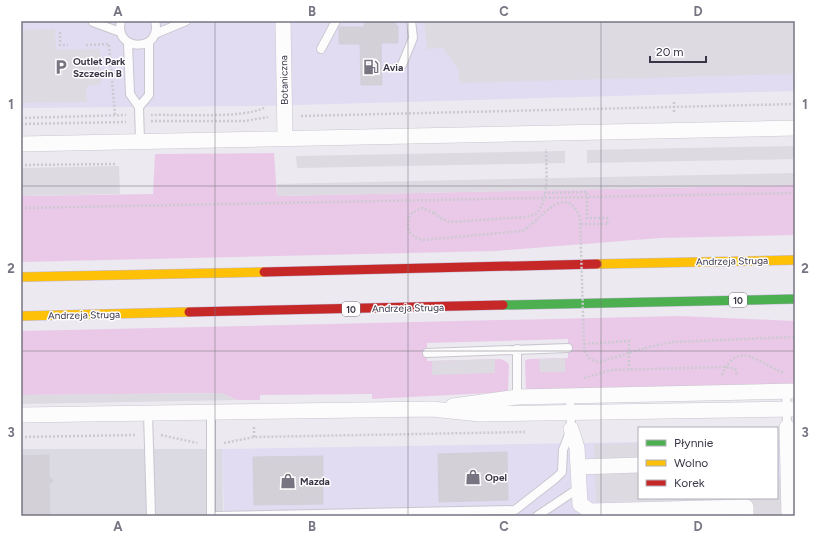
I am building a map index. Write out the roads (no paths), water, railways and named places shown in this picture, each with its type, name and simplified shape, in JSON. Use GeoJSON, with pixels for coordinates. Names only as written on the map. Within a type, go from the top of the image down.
{"type":"FeatureCollection","features":[{"type":"Feature","properties":{"kind":"main road","name":"Andrzeja Struga"},"geometry":{"type":"LineString","coordinates":[[21,277],[795,260]]}},
{"type":"Feature","properties":{"kind":"main road","name":"Andrzeja Struga"},"geometry":{"type":"LineString","coordinates":[[21,316],[795,299]]}},
{"type":"Feature","properties":{"kind":"street","name":"Botaniczna"},"geometry":{"type":"LineString","coordinates":[[283,21],[285,139]]}},
{"type":"Feature","properties":{"kind":"street"},"geometry":{"type":"LineString","coordinates":[[21,144],[795,128]]}},
{"type":"Feature","properties":{"kind":"street"},"geometry":{"type":"LineString","coordinates":[[432,409],[517,397],[791,391]]}},
{"type":"Feature","properties":{"kind":"street"},"geometry":{"type":"LineString","coordinates":[[21,415],[432,409],[480,414],[791,410]]}},
{"type":"Feature","properties":{"kind":"street"},"geometry":{"type":"LineString","coordinates":[[787,427],[789,516]]}},
{"type":"Feature","properties":{"kind":"street"},"geometry":{"type":"LineString","coordinates":[[571,430],[577,448],[580,504],[590,511],[746,507]]}},
{"type":"Feature","properties":{"kind":"street"},"geometry":{"type":"LineString","coordinates":[[578,467],[638,465]]}},
{"type":"Feature","properties":{"kind":"lane"},"geometry":{"type":"LineString","coordinates":[[98,21],[93,22],[120,32],[128,43],[130,94],[139,107],[140,142]]}},
{"type":"Feature","properties":{"kind":"lane"},"geometry":{"type":"LineString","coordinates":[[120,32],[121,21]]}},
{"type":"Feature","properties":{"kind":"lane"},"geometry":{"type":"LineString","coordinates":[[155,21],[155,34]]}},
{"type":"Feature","properties":{"kind":"lane"},"geometry":{"type":"LineString","coordinates":[[139,107],[149,95],[149,42],[155,34],[186,21]]}},
{"type":"Feature","properties":{"kind":"lane"},"geometry":{"type":"LineString","coordinates":[[321,50],[336,21]]}},
{"type":"Feature","properties":{"kind":"lane"},"geometry":{"type":"LineString","coordinates":[[402,65],[413,38],[411,21]]}},
{"type":"Feature","properties":{"kind":"lane"},"geometry":{"type":"LineString","coordinates":[[128,43],[137,45],[149,42]]}},
{"type":"Feature","properties":{"kind":"lane"},"geometry":{"type":"LineString","coordinates":[[427,353],[568,348]]}},
{"type":"Feature","properties":{"kind":"lane"},"geometry":{"type":"LineString","coordinates":[[517,349],[517,397]]}},
{"type":"Feature","properties":{"kind":"lane"},"geometry":{"type":"LineString","coordinates":[[787,427],[791,410],[791,391]]}},
{"type":"Feature","properties":{"kind":"lane"},"geometry":{"type":"LineString","coordinates":[[211,412],[213,516],[515,510],[562,472],[563,450],[571,430],[570,395]]}},
{"type":"Feature","properties":{"kind":"lane"},"geometry":{"type":"LineString","coordinates":[[148,413],[151,516]]}},
{"type":"Feature","properties":{"kind":"lane"},"geometry":{"type":"LineString","coordinates":[[537,516],[579,488]]}},
{"type":"Feature","properties":{"kind":"place","name":"Outlet Park Szczecin B"},"geometry":{"type":"Point","coordinates":[61,67]}},
{"type":"Feature","properties":{"kind":"place","name":"Avia"},"geometry":{"type":"Point","coordinates":[371,67]}},
{"type":"Feature","properties":{"kind":"place","name":"Opel"},"geometry":{"type":"Point","coordinates":[473,477]}},
{"type":"Feature","properties":{"kind":"place","name":"Mazda"},"geometry":{"type":"Point","coordinates":[288,481]}}]}
